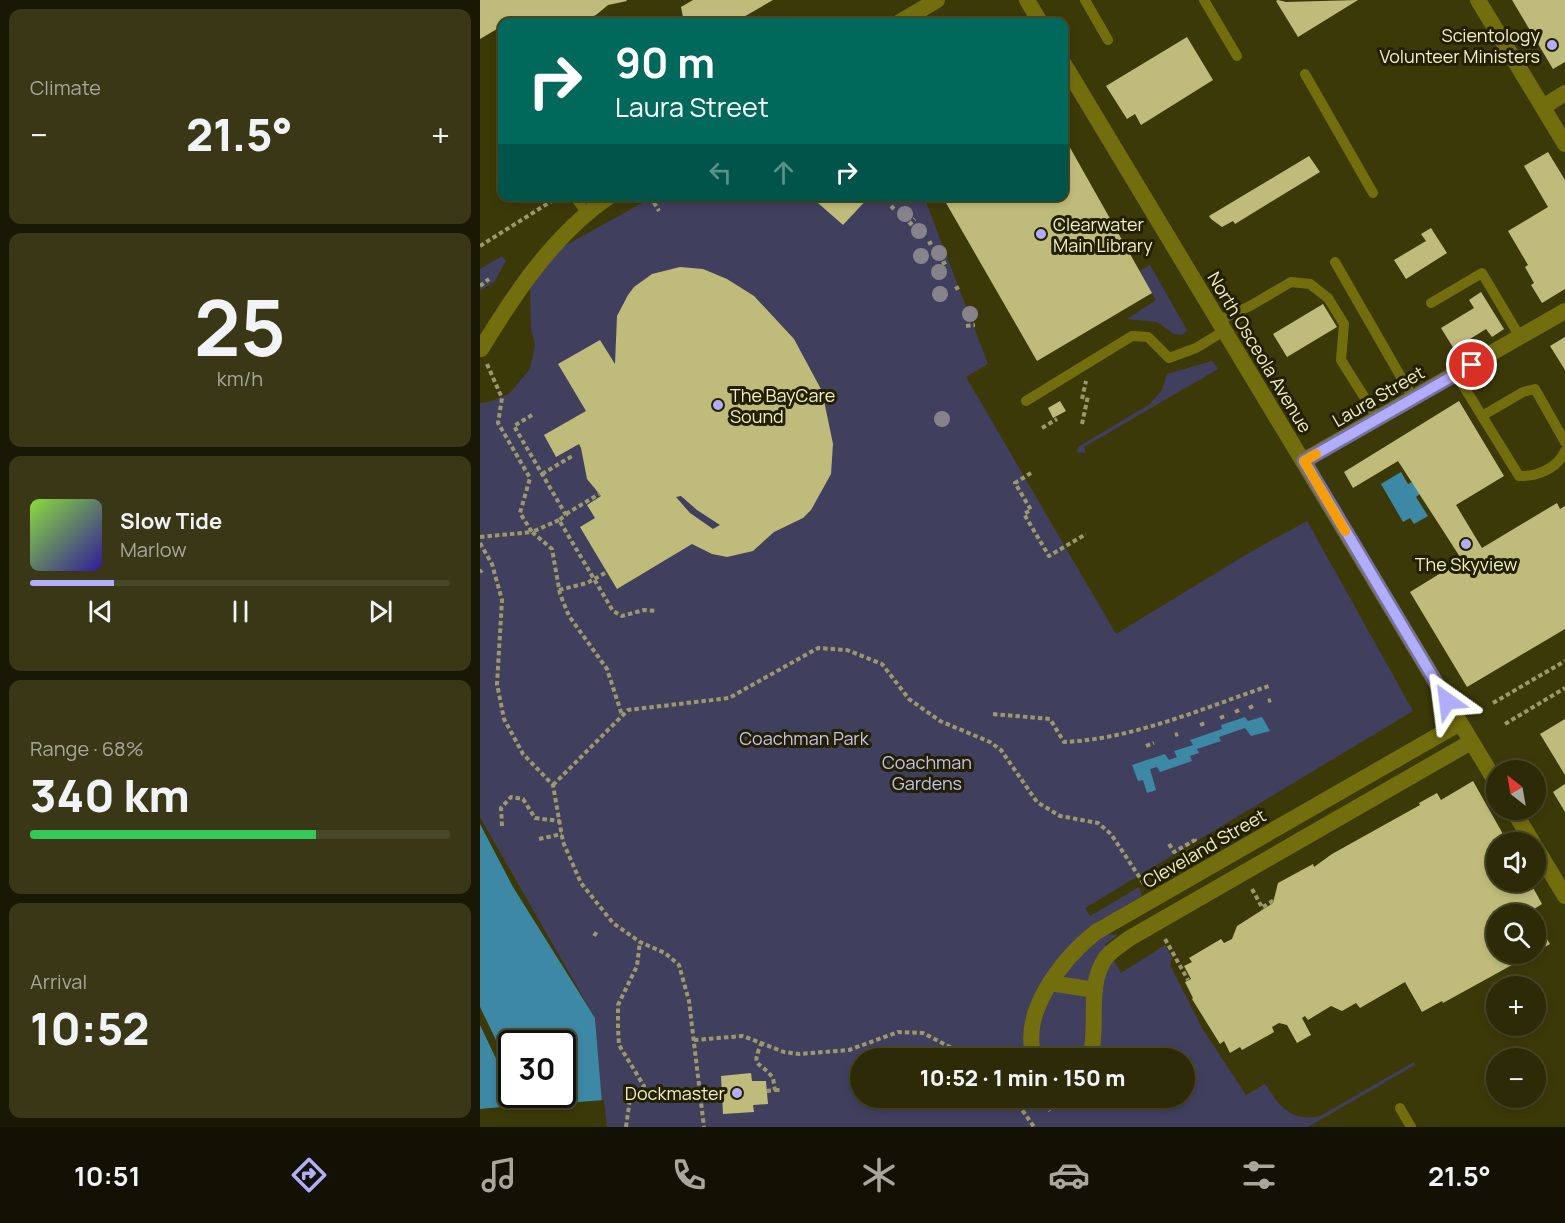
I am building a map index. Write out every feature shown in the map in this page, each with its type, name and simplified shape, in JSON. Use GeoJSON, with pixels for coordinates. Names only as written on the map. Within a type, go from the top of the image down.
{"type":"FeatureCollection","features":[{"type":"Feature","properties":{"kind":"street"},"geometry":{"type":"LineString","coordinates":[[907,18],[938,0]]}},
{"type":"Feature","properties":{"kind":"street"},"geometry":{"type":"LineString","coordinates":[[1027,0],[1038,18]]}},
{"type":"Feature","properties":{"kind":"street"},"geometry":{"type":"LineString","coordinates":[[1478,0],[1565,144]]}},
{"type":"Feature","properties":{"kind":"street","name":"North Osceola Avenue"},"geometry":{"type":"LineString","coordinates":[[1068,71],[1486,766]]}},
{"type":"Feature","properties":{"kind":"street"},"geometry":{"type":"LineString","coordinates":[[1543,107],[1565,93]]}},
{"type":"Feature","properties":{"kind":"street"},"geometry":{"type":"LineString","coordinates":[[481,349],[553,246],[586,212],[602,201]]}},
{"type":"Feature","properties":{"kind":"street","name":"Laura Street"},"geometry":{"type":"LineString","coordinates":[[1304,461],[1565,311]]}},
{"type":"Feature","properties":{"kind":"street","name":"Cleveland Street"},"geometry":{"type":"LineString","coordinates":[[1033,1048],[1031,1040],[1035,1019],[1050,983],[1077,947],[1096,933],[1460,723]]}},
{"type":"Feature","properties":{"kind":"street"},"geometry":{"type":"LineString","coordinates":[[1093,1048],[1096,978],[1105,957],[1130,938],[1472,742]]}},
{"type":"Feature","properties":{"kind":"street"},"geometry":{"type":"LineString","coordinates":[[1546,860],[1560,878],[1565,896]]}},
{"type":"Feature","properties":{"kind":"street"},"geometry":{"type":"LineString","coordinates":[[1050,983],[1095,990]]}},
{"type":"Feature","properties":{"kind":"lane"},"geometry":{"type":"LineString","coordinates":[[1085,0],[1108,40]]}},
{"type":"Feature","properties":{"kind":"lane"},"geometry":{"type":"LineString","coordinates":[[1204,0],[1237,56]]}},
{"type":"Feature","properties":{"kind":"lane"},"geometry":{"type":"LineString","coordinates":[[1305,74],[1373,193]]}},
{"type":"Feature","properties":{"kind":"lane"},"geometry":{"type":"LineString","coordinates":[[578,201],[586,212]]}},
{"type":"Feature","properties":{"kind":"lane"},"geometry":{"type":"LineString","coordinates":[[1335,262],[1413,398]]}},
{"type":"Feature","properties":{"kind":"lane"},"geometry":{"type":"LineString","coordinates":[[1431,303],[1482,273],[1520,337]]}},
{"type":"Feature","properties":{"kind":"lane"},"geometry":{"type":"LineString","coordinates":[[1026,401],[1132,336],[1148,338],[1169,358],[1196,348],[1220,326],[1291,282],[1310,284],[1328,298],[1344,324],[1341,360],[1378,419]]}},
{"type":"Feature","properties":{"kind":"lane"},"geometry":{"type":"LineString","coordinates":[[1456,374],[1519,477],[1533,477],[1561,461],[1565,451]]}},
{"type":"Feature","properties":{"kind":"lane"},"geometry":{"type":"LineString","coordinates":[[1482,416],[1523,392],[1535,389],[1565,442]]}},
{"type":"Feature","properties":{"kind":"lane"},"geometry":{"type":"LineString","coordinates":[[1400,1108],[1411,1127]]}},
{"type":"Feature","properties":{"kind":"path"},"geometry":{"type":"LineString","coordinates":[[480,246],[552,201]]}},
{"type":"Feature","properties":{"kind":"path"},"geometry":{"type":"LineString","coordinates":[[653,201],[659,211]]}},
{"type":"Feature","properties":{"kind":"path"},"geometry":{"type":"LineString","coordinates":[[909,225],[915,219]]}},
{"type":"Feature","properties":{"kind":"path"},"geometry":{"type":"LineString","coordinates":[[480,286],[489,279]]}},
{"type":"Feature","properties":{"kind":"path"},"geometry":{"type":"LineString","coordinates":[[966,326],[975,325]]}},
{"type":"Feature","properties":{"kind":"path"},"geometry":{"type":"LineString","coordinates":[[481,349],[502,398],[498,423],[530,478],[520,513],[532,532],[552,549],[559,591],[569,616],[607,669],[622,716]]}},
{"type":"Feature","properties":{"kind":"path"},"geometry":{"type":"LineString","coordinates":[[1082,424],[1088,396]]}},
{"type":"Feature","properties":{"kind":"path"},"geometry":{"type":"LineString","coordinates":[[532,415],[514,426],[566,514]]}},
{"type":"Feature","properties":{"kind":"path"},"geometry":{"type":"LineString","coordinates":[[1042,428],[1057,419]]}},
{"type":"Feature","properties":{"kind":"path"},"geometry":{"type":"LineString","coordinates":[[542,474],[574,455]]}},
{"type":"Feature","properties":{"kind":"path"},"geometry":{"type":"LineString","coordinates":[[1031,473],[1015,483],[1031,510],[1024,514],[1049,556],[1086,534]]}},
{"type":"Feature","properties":{"kind":"path"},"geometry":{"type":"LineString","coordinates":[[480,537],[532,532],[559,520],[599,494]]}},
{"type":"Feature","properties":{"kind":"path"},"geometry":{"type":"LineString","coordinates":[[559,520],[617,614],[627,616],[644,610],[656,611]]}},
{"type":"Feature","properties":{"kind":"path"},"geometry":{"type":"LineString","coordinates":[[480,543],[492,564],[502,600],[497,684],[504,719],[523,754],[553,785],[563,842],[581,883],[613,922],[640,942],[665,952],[679,965],[685,980],[704,1127]]}},
{"type":"Feature","properties":{"kind":"path"},"geometry":{"type":"LineString","coordinates":[[559,591],[607,572]]}},
{"type":"Feature","properties":{"kind":"path"},"geometry":{"type":"LineString","coordinates":[[553,785],[628,710],[729,698],[818,648],[847,650],[882,664],[909,699],[940,721],[990,742],[1001,750],[1037,802],[1060,816],[1098,823],[1111,834],[1144,884]]}},
{"type":"Feature","properties":{"kind":"path"},"geometry":{"type":"LineString","coordinates":[[1493,703],[1565,662]]}},
{"type":"Feature","properties":{"kind":"path"},"geometry":{"type":"LineString","coordinates":[[993,714],[1050,719],[1064,742],[1090,741],[1142,728],[1269,686]]}},
{"type":"Feature","properties":{"kind":"path"},"geometry":{"type":"LineString","coordinates":[[1505,724],[1565,688]]}},
{"type":"Feature","properties":{"kind":"path"},"geometry":{"type":"LineString","coordinates":[[1220,718],[1227,715]]}},
{"type":"Feature","properties":{"kind":"path"},"geometry":{"type":"LineString","coordinates":[[1200,725],[1205,723]]}},
{"type":"Feature","properties":{"kind":"path"},"geometry":{"type":"LineString","coordinates":[[1146,746],[1154,743]]}},
{"type":"Feature","properties":{"kind":"path"},"geometry":{"type":"LineString","coordinates":[[502,826],[501,808],[511,797],[523,799],[535,819],[560,821]]}},
{"type":"Feature","properties":{"kind":"path"},"geometry":{"type":"LineString","coordinates":[[539,839],[562,834]]}},
{"type":"Feature","properties":{"kind":"path"},"geometry":{"type":"LineString","coordinates":[[1169,844],[1174,852],[1195,840],[1194,837]]}},
{"type":"Feature","properties":{"kind":"path"},"geometry":{"type":"LineString","coordinates":[[1252,889],[1263,908],[1274,900]]}},
{"type":"Feature","properties":{"kind":"path"},"geometry":{"type":"LineString","coordinates":[[594,936],[598,930]]}},
{"type":"Feature","properties":{"kind":"path"},"geometry":{"type":"LineString","coordinates":[[1165,939],[1188,980]]}},
{"type":"Feature","properties":{"kind":"path"},"geometry":{"type":"LineString","coordinates":[[626,1127],[630,1099],[644,1086],[619,1045],[618,1005],[637,966],[640,942]]}},
{"type":"Feature","properties":{"kind":"path"},"geometry":{"type":"LineString","coordinates":[[854,1048],[898,1032],[923,1033],[952,1048]]}},
{"type":"Feature","properties":{"kind":"path"},"geometry":{"type":"LineString","coordinates":[[694,1040],[744,1036],[784,1052],[799,1054],[850,1050]]}},
{"type":"Feature","properties":{"kind":"path"},"geometry":{"type":"LineString","coordinates":[[762,1042],[755,1064],[769,1072],[775,1090]]}},
{"type":"Feature","properties":{"kind":"path"},"geometry":{"type":"LineString","coordinates":[[767,1091],[782,1090]]}},
{"type":"Feature","properties":{"kind":"path"},"geometry":{"type":"LineString","coordinates":[[1021,1108],[1034,1127]]}},
{"type":"Feature","properties":{"kind":"green space","name":"Coachman Park"},"geometry":{"type":"Polygon","coordinates":[[[646,201],[926,201],[988,364],[966,377],[1116,634],[1247,554],[1307,521],[1413,711],[1085,908],[1090,916],[1139,887],[1142,896],[1094,924],[1100,934],[1118,935],[1105,944],[1121,973],[1165,945],[1172,958],[1170,965],[1202,1028],[1246,1095],[1265,1084],[1281,1106],[1294,1115],[1320,1116],[1414,1062],[1415,1065],[1308,1127],[604,1127],[595,1018],[480,817],[480,403],[509,394],[530,369],[535,345],[531,329],[530,283],[539,260],[646,201]]]}},
{"type":"Feature","properties":{"kind":"green space"},"geometry":{"type":"Polygon","coordinates":[[[502,256],[506,261],[494,282],[480,291],[480,269],[502,256]]]}},
{"type":"Feature","properties":{"kind":"green space"},"geometry":{"type":"Polygon","coordinates":[[[1150,265],[1187,330],[1182,335],[1174,334],[1157,322],[1127,319],[1156,300],[1139,271],[1150,265]]]}},
{"type":"Feature","properties":{"kind":"green space"},"geometry":{"type":"Polygon","coordinates":[[[1212,361],[1218,369],[1084,447],[1086,453],[1077,452],[1078,447],[1150,404],[1162,390],[1167,374],[1212,361]]]}},
{"type":"Feature","properties":{"kind":"water"},"geometry":{"type":"Polygon","coordinates":[[[1401,472],[1408,484],[1412,482],[1420,494],[1416,497],[1428,516],[1414,524],[1410,518],[1403,522],[1381,484],[1401,472]]]}},
{"type":"Feature","properties":{"kind":"water"},"geometry":{"type":"Polygon","coordinates":[[[1245,717],[1248,721],[1262,717],[1270,731],[1251,736],[1245,728],[1219,737],[1221,741],[1197,749],[1199,753],[1190,756],[1192,761],[1160,772],[1157,767],[1150,769],[1156,790],[1147,793],[1143,780],[1138,781],[1132,765],[1165,754],[1169,760],[1177,757],[1174,751],[1193,745],[1190,740],[1222,729],[1221,725],[1245,717]]]}},
{"type":"Feature","properties":{"kind":"water"},"geometry":{"type":"Polygon","coordinates":[[[480,824],[513,887],[595,1018],[604,1127],[480,1127],[480,824]]]}},
{"type":"Feature","properties":{"kind":"pier"},"geometry":{"type":"Polygon","coordinates":[[[480,1007],[498,1044],[498,1063],[480,1025],[480,1007]]]}},
{"type":"Feature","properties":{"kind":"pier"},"geometry":{"type":"Polygon","coordinates":[[[604,1100],[607,1127],[480,1127],[480,1109],[576,1108],[576,1102],[604,1100]]]}},
{"type":"Feature","properties":{"kind":"building"},"geometry":{"type":"Polygon","coordinates":[[[480,0],[627,1],[608,5],[588,18],[498,18],[498,28],[480,39],[480,0]]]}},
{"type":"Feature","properties":{"kind":"building"},"geometry":{"type":"Polygon","coordinates":[[[693,0],[773,0],[742,18],[683,18],[681,7],[693,0]]]}},
{"type":"Feature","properties":{"kind":"building"},"geometry":{"type":"Polygon","coordinates":[[[1358,0],[1298,37],[1276,1],[1286,2],[1358,0]]]}},
{"type":"Feature","properties":{"kind":"building","name":"Scientology Volunteer Ministers"},"geometry":{"type":"Polygon","coordinates":[[[1512,0],[1565,0],[1565,62],[1553,69],[1512,0]]]}},
{"type":"Feature","properties":{"kind":"building"},"geometry":{"type":"Polygon","coordinates":[[[1187,37],[1213,80],[1141,125],[1135,114],[1127,119],[1106,86],[1187,37]]]}},
{"type":"Feature","properties":{"kind":"building","name":"Clearwater Main Library"},"geometry":{"type":"Polygon","coordinates":[[[1068,144],[1152,293],[1037,361],[945,201],[1068,201],[1068,144]]]}},
{"type":"Feature","properties":{"kind":"building"},"geometry":{"type":"Polygon","coordinates":[[[1548,152],[1565,180],[1565,289],[1542,303],[1531,285],[1534,283],[1525,267],[1528,265],[1508,231],[1548,207],[1524,166],[1548,152]]]}},
{"type":"Feature","properties":{"kind":"building"},"geometry":{"type":"Polygon","coordinates":[[[1309,156],[1320,172],[1235,224],[1233,221],[1222,227],[1209,216],[1309,156]]]}},
{"type":"Feature","properties":{"kind":"building"},"geometry":{"type":"Polygon","coordinates":[[[817,201],[865,201],[843,225],[817,201]]]}},
{"type":"Feature","properties":{"kind":"building"},"geometry":{"type":"Polygon","coordinates":[[[1431,228],[1447,253],[1406,279],[1394,260],[1426,241],[1421,234],[1431,228]]]}},
{"type":"Feature","properties":{"kind":"building","name":"The BayCare Sound"},"geometry":{"type":"Polygon","coordinates":[[[680,267],[703,269],[727,279],[754,296],[794,339],[822,391],[833,444],[831,474],[811,510],[803,518],[774,532],[753,551],[727,557],[712,554],[692,544],[617,589],[580,527],[595,518],[587,505],[601,496],[587,479],[581,448],[579,444],[556,457],[544,435],[586,411],[558,364],[600,340],[615,364],[617,316],[634,287],[652,274],[680,267]],[[681,496],[676,497],[690,513],[713,529],[720,525],[681,496]]]}},
{"type":"Feature","properties":{"kind":"building"},"geometry":{"type":"Polygon","coordinates":[[[1481,292],[1504,329],[1492,337],[1486,329],[1454,349],[1441,328],[1474,308],[1469,300],[1481,292]]]}},
{"type":"Feature","properties":{"kind":"building"},"geometry":{"type":"Polygon","coordinates":[[[1323,304],[1337,327],[1287,357],[1273,334],[1323,304]]]}},
{"type":"Feature","properties":{"kind":"building"},"geometry":{"type":"Polygon","coordinates":[[[1565,337],[1565,370],[1550,346],[1565,337]]]}},
{"type":"Feature","properties":{"kind":"building"},"geometry":{"type":"Polygon","coordinates":[[[1060,401],[1066,411],[1053,418],[1048,408],[1060,401]]]}},
{"type":"Feature","properties":{"kind":"building","name":"The Skyview"},"geometry":{"type":"Polygon","coordinates":[[[1459,401],[1504,476],[1456,505],[1482,548],[1557,503],[1560,509],[1565,506],[1565,629],[1467,687],[1410,592],[1462,560],[1398,461],[1353,488],[1344,472],[1459,401]]]}},
{"type":"Feature","properties":{"kind":"building"},"geometry":{"type":"Polygon","coordinates":[[[1565,719],[1565,775],[1540,734],[1565,719]]]}},
{"type":"Feature","properties":{"kind":"building"},"geometry":{"type":"Polygon","coordinates":[[[1473,781],[1486,804],[1486,820],[1495,820],[1502,832],[1486,832],[1486,892],[1535,892],[1542,904],[1486,904],[1486,964],[1514,964],[1492,976],[1486,976],[1486,979],[1422,1012],[1405,982],[1360,1008],[1356,1003],[1342,1011],[1331,1006],[1308,1020],[1305,1016],[1302,1018],[1311,1035],[1297,1043],[1287,1025],[1279,1023],[1272,1027],[1274,1032],[1242,1050],[1240,1047],[1230,1053],[1224,1041],[1220,1044],[1192,999],[1185,982],[1191,979],[1184,966],[1192,962],[1189,958],[1221,939],[1224,943],[1232,939],[1237,926],[1273,903],[1278,883],[1313,864],[1314,867],[1332,854],[1420,805],[1419,803],[1437,793],[1441,800],[1473,781]]]}},
{"type":"Feature","properties":{"kind":"building"},"geometry":{"type":"Polygon","coordinates":[[[1565,784],[1565,812],[1553,792],[1565,784]]]}},
{"type":"Feature","properties":{"kind":"building","name":"Dockmaster"},"geometry":{"type":"Polygon","coordinates":[[[751,1073],[752,1081],[766,1081],[768,1104],[753,1105],[754,1112],[723,1114],[721,1076],[751,1073]]]}},
{"type":"Feature","properties":{"kind":"slow traffic"},"geometry":{"type":"LineString","coordinates":[[1316,454],[1304,461],[1345,531]]}},
{"type":"Feature","properties":{"kind":"place","name":"Scientology Volunteer Ministers"},"geometry":{"type":"Point","coordinates":[1552,45]}},
{"type":"Feature","properties":{"kind":"place","name":"Clearwater Main Library"},"geometry":{"type":"Point","coordinates":[1041,234]}},
{"type":"Feature","properties":{"kind":"place","name":"The BayCare Sound"},"geometry":{"type":"Point","coordinates":[718,405]}},
{"type":"Feature","properties":{"kind":"place","name":"The Skyview"},"geometry":{"type":"Point","coordinates":[1466,544]}},
{"type":"Feature","properties":{"kind":"place","name":"Dockmaster"},"geometry":{"type":"Point","coordinates":[737,1093]}},
{"type":"Feature","properties":{"kind":"route"},"geometry":{"type":"LineString","coordinates":[[1447,701],[1304,461],[1472,365]]}},
{"type":"Feature","properties":{"kind":"park label","name":"Coachman Gardens"},"geometry":{"type":"Point","coordinates":[927,772]}}]}
